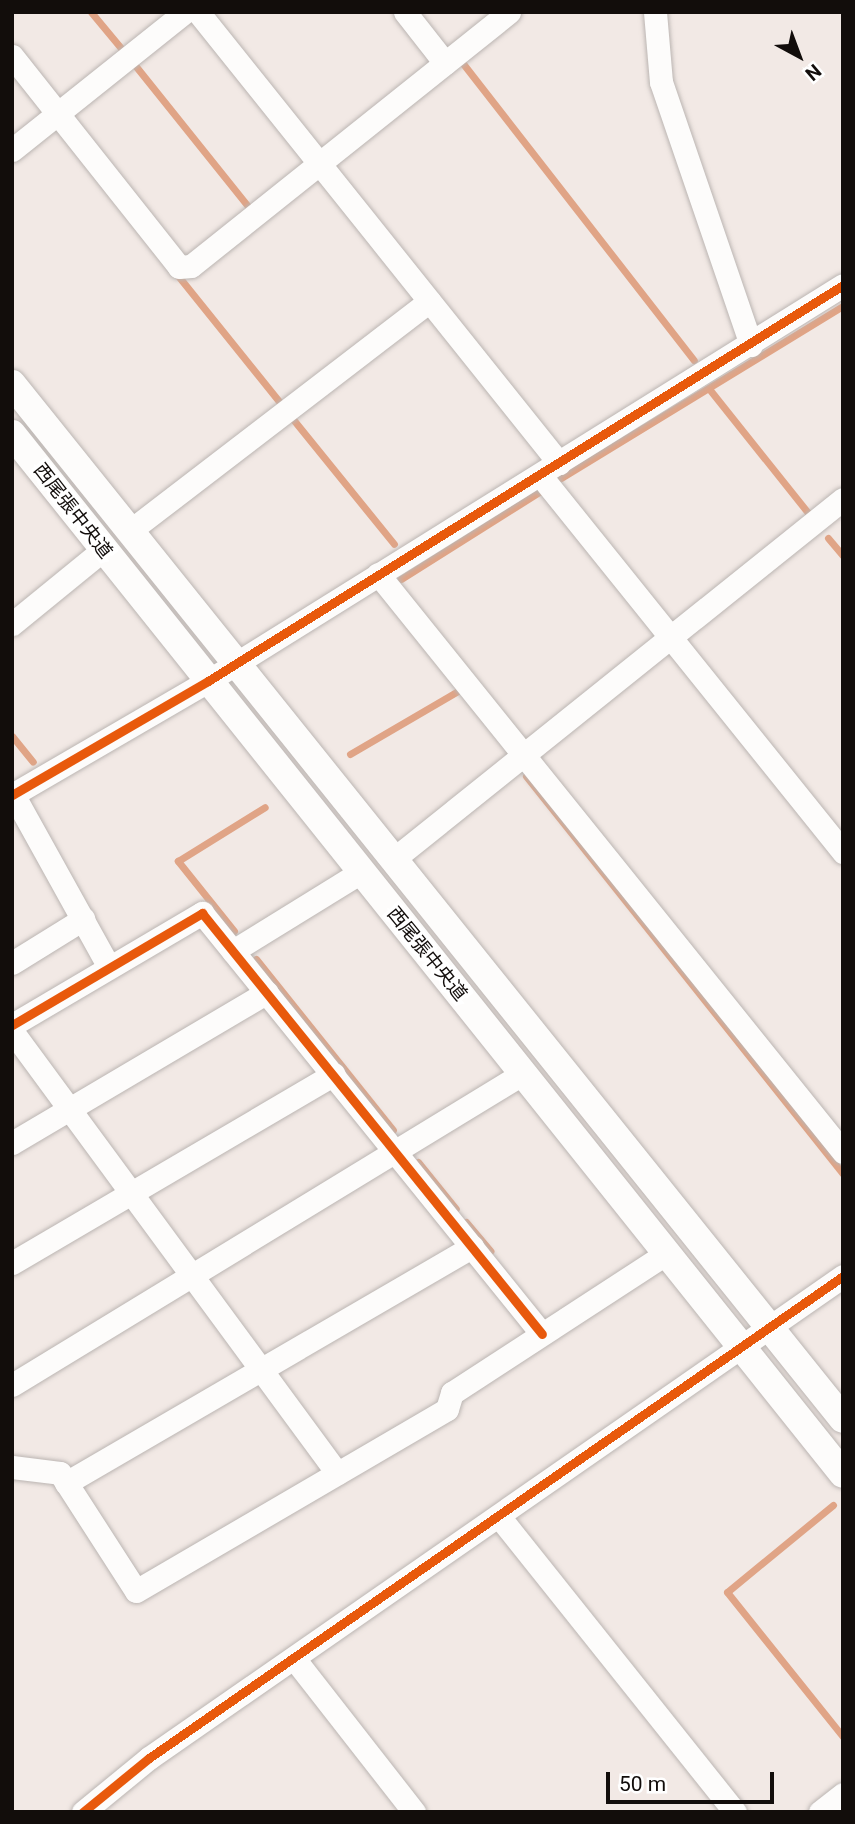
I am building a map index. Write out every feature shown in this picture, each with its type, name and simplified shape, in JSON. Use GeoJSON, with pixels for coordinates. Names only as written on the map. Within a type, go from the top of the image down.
{"type":"FeatureCollection","features":[{"type":"Feature","properties":{"kind":"main road","name":"西尾張中央道"},"geometry":{"type":"LineString","coordinates":[[12,384],[843,1419]]}},
{"type":"Feature","properties":{"kind":"main road","name":"西尾張中央道"},"geometry":{"type":"LineString","coordinates":[[12,434],[843,1474]]}},
{"type":"Feature","properties":{"kind":"street"},"geometry":{"type":"LineString","coordinates":[[12,150],[186,12]]}},
{"type":"Feature","properties":{"kind":"street"},"geometry":{"type":"LineString","coordinates":[[198,12],[559,463]]}},
{"type":"Feature","properties":{"kind":"street"},"geometry":{"type":"LineString","coordinates":[[405,12],[445,62]]}},
{"type":"Feature","properties":{"kind":"street"},"geometry":{"type":"LineString","coordinates":[[12,56],[179,267],[191,266],[509,12]]}},
{"type":"Feature","properties":{"kind":"street"},"geometry":{"type":"LineString","coordinates":[[655,12],[661,82],[751,345]]}},
{"type":"Feature","properties":{"kind":"street"},"geometry":{"type":"LineString","coordinates":[[110,967],[13,794],[208,681],[234,659],[540,475],[843,285]]}},
{"type":"Feature","properties":{"kind":"street"},"geometry":{"type":"LineString","coordinates":[[131,530],[429,301]]}},
{"type":"Feature","properties":{"kind":"street"},"geometry":{"type":"LineString","coordinates":[[540,475],[843,852]]}},
{"type":"Feature","properties":{"kind":"street"},"geometry":{"type":"LineString","coordinates":[[395,858],[843,499]]}},
{"type":"Feature","properties":{"kind":"street"},"geometry":{"type":"LineString","coordinates":[[12,624],[104,549]]}},
{"type":"Feature","properties":{"kind":"street"},"geometry":{"type":"LineString","coordinates":[[378,574],[843,1152]]}},
{"type":"Feature","properties":{"kind":"street"},"geometry":{"type":"LineString","coordinates":[[233,951],[361,872]]}},
{"type":"Feature","properties":{"kind":"street"},"geometry":{"type":"LineString","coordinates":[[12,1025],[202,913],[397,1151],[542,1334]]}},
{"type":"Feature","properties":{"kind":"street"},"geometry":{"type":"LineString","coordinates":[[12,963],[83,919]]}},
{"type":"Feature","properties":{"kind":"street"},"geometry":{"type":"LineString","coordinates":[[12,1143],[267,992]]}},
{"type":"Feature","properties":{"kind":"street"},"geometry":{"type":"LineString","coordinates":[[12,1031],[337,1474]]}},
{"type":"Feature","properties":{"kind":"street"},"geometry":{"type":"LineString","coordinates":[[12,1263],[334,1074]]}},
{"type":"Feature","properties":{"kind":"street"},"geometry":{"type":"LineString","coordinates":[[12,1385],[522,1074]]}},
{"type":"Feature","properties":{"kind":"street"},"geometry":{"type":"LineString","coordinates":[[66,1483],[472,1247]]}},
{"type":"Feature","properties":{"kind":"street"},"geometry":{"type":"LineString","coordinates":[[12,1467],[60,1473],[136,1591],[447,1409],[453,1393],[665,1254]]}},
{"type":"Feature","properties":{"kind":"street"},"geometry":{"type":"LineString","coordinates":[[83,1812],[149,1758],[296,1661],[501,1519],[843,1276]]}},
{"type":"Feature","properties":{"kind":"street"},"geometry":{"type":"LineString","coordinates":[[501,1519],[735,1812]]}},
{"type":"Feature","properties":{"kind":"street"},"geometry":{"type":"LineString","coordinates":[[296,1661],[414,1812]]}},
{"type":"Feature","properties":{"kind":"street"},"geometry":{"type":"LineString","coordinates":[[820,1812],[843,1794]]}},
{"type":"Feature","properties":{"kind":"waterway"},"geometry":{"type":"LineString","coordinates":[[91,12],[125,53]]}},
{"type":"Feature","properties":{"kind":"waterway"},"geometry":{"type":"LineString","coordinates":[[461,61],[694,360]]}},
{"type":"Feature","properties":{"kind":"waterway"},"geometry":{"type":"LineString","coordinates":[[134,64],[250,209]]}},
{"type":"Feature","properties":{"kind":"waterway"},"geometry":{"type":"LineString","coordinates":[[175,272],[282,405]]}},
{"type":"Feature","properties":{"kind":"waterway"},"geometry":{"type":"LineString","coordinates":[[561,478],[843,306]]}},
{"type":"Feature","properties":{"kind":"waterway"},"geometry":{"type":"LineString","coordinates":[[710,390],[809,514]]}},
{"type":"Feature","properties":{"kind":"waterway"},"geometry":{"type":"LineString","coordinates":[[292,418],[394,544]]}},
{"type":"Feature","properties":{"kind":"waterway"},"geometry":{"type":"LineString","coordinates":[[401,579],[541,491]]}},
{"type":"Feature","properties":{"kind":"waterway"},"geometry":{"type":"LineString","coordinates":[[828,538],[843,556]]}},
{"type":"Feature","properties":{"kind":"waterway"},"geometry":{"type":"LineString","coordinates":[[350,754],[458,691]]}},
{"type":"Feature","properties":{"kind":"waterway"},"geometry":{"type":"LineString","coordinates":[[12,736],[33,762]]}},
{"type":"Feature","properties":{"kind":"waterway"},"geometry":{"type":"LineString","coordinates":[[526,776],[843,1174]]}},
{"type":"Feature","properties":{"kind":"waterway"},"geometry":{"type":"LineString","coordinates":[[234,931],[178,861],[265,807]]}},
{"type":"Feature","properties":{"kind":"waterway"},"geometry":{"type":"LineString","coordinates":[[256,959],[393,1130]]}},
{"type":"Feature","properties":{"kind":"waterway"},"geometry":{"type":"LineString","coordinates":[[418,1162],[456,1209]]}},
{"type":"Feature","properties":{"kind":"waterway"},"geometry":{"type":"LineString","coordinates":[[466,1222],[490,1251]]}},
{"type":"Feature","properties":{"kind":"waterway"},"geometry":{"type":"LineString","coordinates":[[833,1505],[727,1592],[843,1737]]}},
{"type":"Feature","properties":{"kind":"cycle path"},"geometry":{"type":"LineString","coordinates":[[12,795],[208,681],[843,285]]}},
{"type":"Feature","properties":{"kind":"cycle path"},"geometry":{"type":"LineString","coordinates":[[12,1025],[202,913],[542,1334]]}},
{"type":"Feature","properties":{"kind":"cycle path"},"geometry":{"type":"LineString","coordinates":[[83,1812],[149,1758],[843,1276]]}}]}
